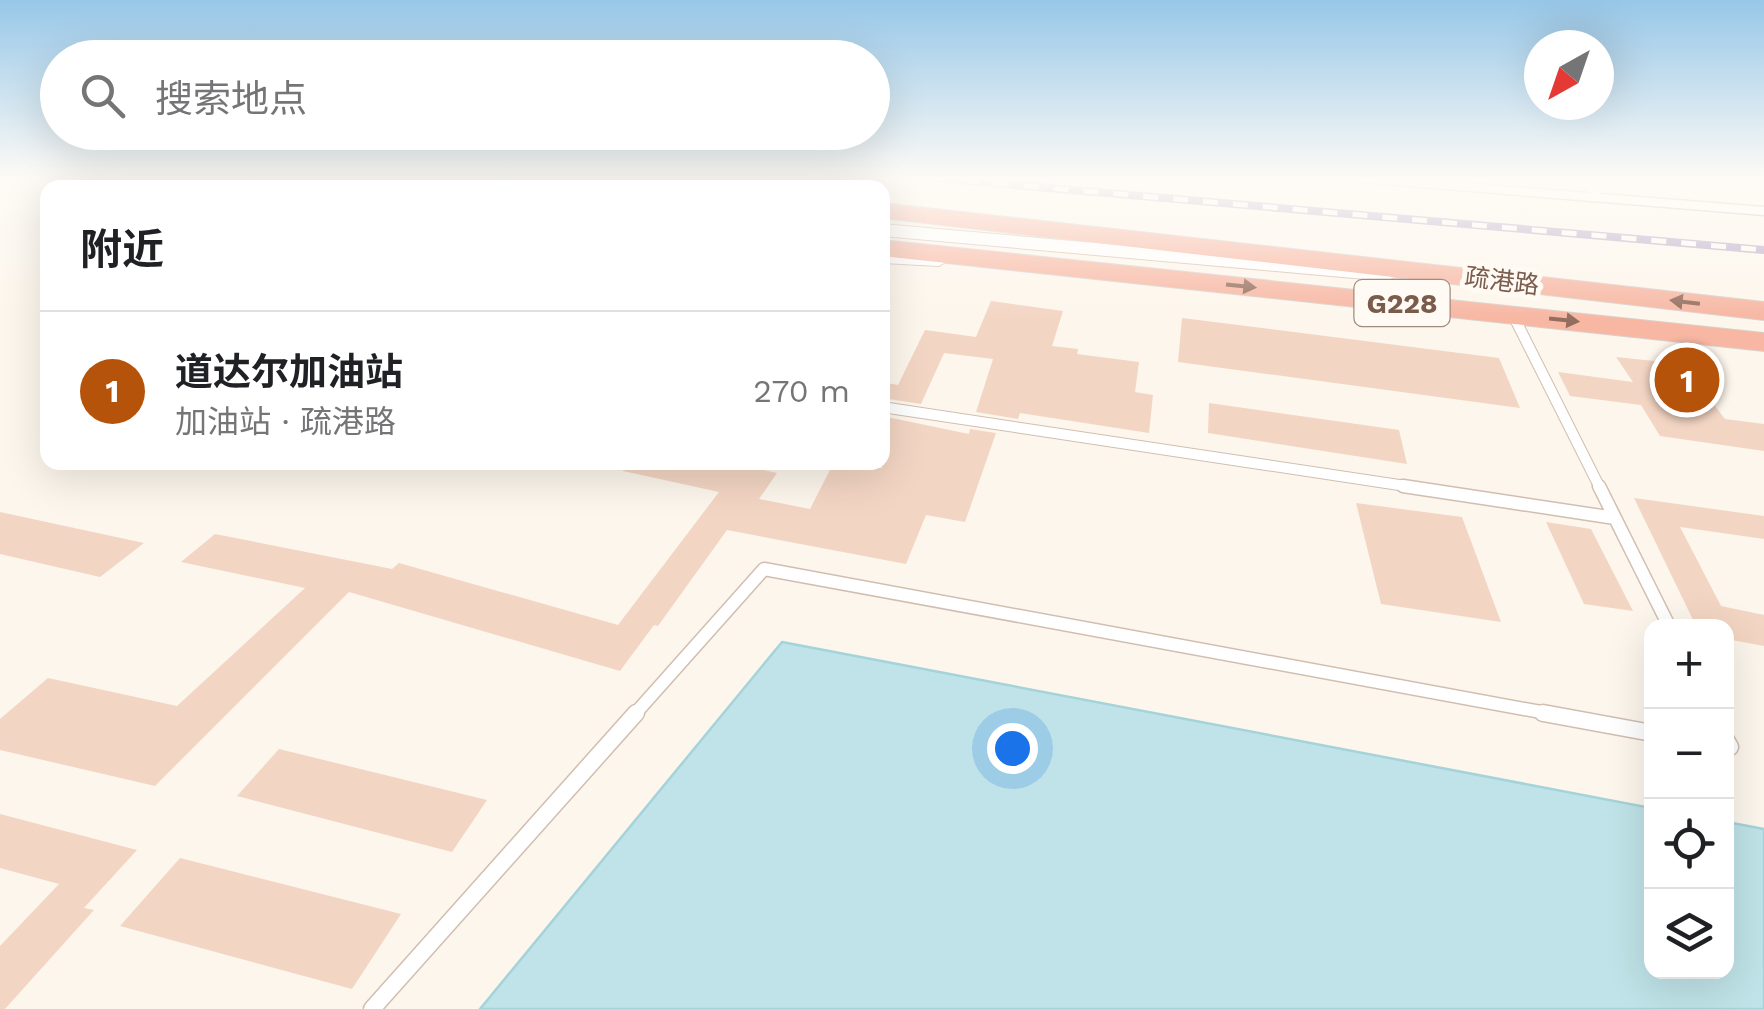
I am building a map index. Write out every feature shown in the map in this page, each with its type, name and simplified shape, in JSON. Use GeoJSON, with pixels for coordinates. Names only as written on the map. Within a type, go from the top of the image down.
{"type":"FeatureCollection","features":[{"type":"Feature","properties":{"kind":"highway","name":"疏港路"},"geometry":{"type":"LineString","coordinates":[[1014,225],[1764,312]]}},
{"type":"Feature","properties":{"kind":"highway","name":"疏港路"},"geometry":{"type":"LineString","coordinates":[[890,237],[1040,265],[1764,342]]}},
{"type":"Feature","properties":{"kind":"main road"},"geometry":{"type":"LineString","coordinates":[[890,237],[1606,293]]}},
{"type":"Feature","properties":{"kind":"main road"},"geometry":{"type":"LineString","coordinates":[[890,257],[1040,265]]}},
{"type":"Feature","properties":{"kind":"lane"},"geometry":{"type":"LineString","coordinates":[[1513,315],[1666,619]]}},
{"type":"Feature","properties":{"kind":"lane"},"geometry":{"type":"LineString","coordinates":[[890,408],[1615,518]]}},
{"type":"Feature","properties":{"kind":"lane"},"geometry":{"type":"LineString","coordinates":[[372,1009],[764,569],[1644,732]]}},
{"type":"Feature","properties":{"kind":"water"},"geometry":{"type":"Polygon","coordinates":[[[782,642],[1644,807],[1644,979],[1734,979],[1734,823],[1764,829],[1764,1009],[480,1009],[782,642]]]}},
{"type":"Feature","properties":{"kind":"building"},"geometry":{"type":"Polygon","coordinates":[[[991,301],[1063,311],[1052,346],[1078,349],[1077,354],[1139,362],[1135,392],[1153,395],[1149,433],[1020,413],[1018,419],[976,412],[993,359],[944,353],[921,404],[890,399],[890,384],[898,385],[925,330],[976,337],[991,301]]]}},
{"type":"Feature","properties":{"kind":"building"},"geometry":{"type":"Polygon","coordinates":[[[1182,318],[1499,358],[1520,408],[1178,362],[1182,318]]]}},
{"type":"Feature","properties":{"kind":"building"},"geometry":{"type":"Polygon","coordinates":[[[1616,357],[1683,364],[1725,419],[1764,424],[1764,451],[1660,436],[1641,405],[1570,396],[1558,372],[1633,382],[1616,357]]]}},
{"type":"Feature","properties":{"kind":"building"},"geometry":{"type":"Polygon","coordinates":[[[1209,403],[1399,430],[1407,464],[1208,433],[1209,403]]]}},
{"type":"Feature","properties":{"kind":"building"},"geometry":{"type":"Polygon","coordinates":[[[890,418],[969,434],[970,429],[996,433],[965,522],[926,515],[906,564],[727,530],[658,626],[654,625],[620,671],[349,592],[155,786],[0,750],[0,719],[48,678],[177,706],[305,588],[181,562],[215,534],[392,569],[399,563],[618,625],[719,492],[623,470],[763,470],[777,473],[759,499],[810,509],[830,470],[890,470],[890,418]]]}},
{"type":"Feature","properties":{"kind":"building"},"geometry":{"type":"Polygon","coordinates":[[[1634,498],[1764,516],[1764,539],[1680,527],[1721,606],[1764,615],[1764,646],[1734,640],[1734,619],[1693,619],[1634,498]]]}},
{"type":"Feature","properties":{"kind":"building"},"geometry":{"type":"Polygon","coordinates":[[[1356,503],[1462,517],[1501,622],[1381,604],[1356,503]]]}},
{"type":"Feature","properties":{"kind":"building"},"geometry":{"type":"Polygon","coordinates":[[[0,512],[144,543],[100,577],[0,554],[0,512]]]}},
{"type":"Feature","properties":{"kind":"building"},"geometry":{"type":"Polygon","coordinates":[[[1546,522],[1591,529],[1633,611],[1584,604],[1546,522]]]}},
{"type":"Feature","properties":{"kind":"building"},"geometry":{"type":"Polygon","coordinates":[[[279,749],[487,800],[452,852],[237,796],[279,749]]]}},
{"type":"Feature","properties":{"kind":"building"},"geometry":{"type":"Polygon","coordinates":[[[0,814],[137,850],[84,908],[94,910],[5,1009],[0,1009],[0,946],[59,884],[0,868],[0,814]]]}},
{"type":"Feature","properties":{"kind":"building"},"geometry":{"type":"Polygon","coordinates":[[[180,858],[401,914],[352,989],[120,926],[180,858]]]}},
{"type":"Feature","properties":{"kind":"railway"},"geometry":{"type":"LineString","coordinates":[[1477,225],[1764,250]]}},
{"type":"Feature","properties":{"kind":"place","name":"道达尔加油站"},"geometry":{"type":"Point","coordinates":[1687,380]}}]}
